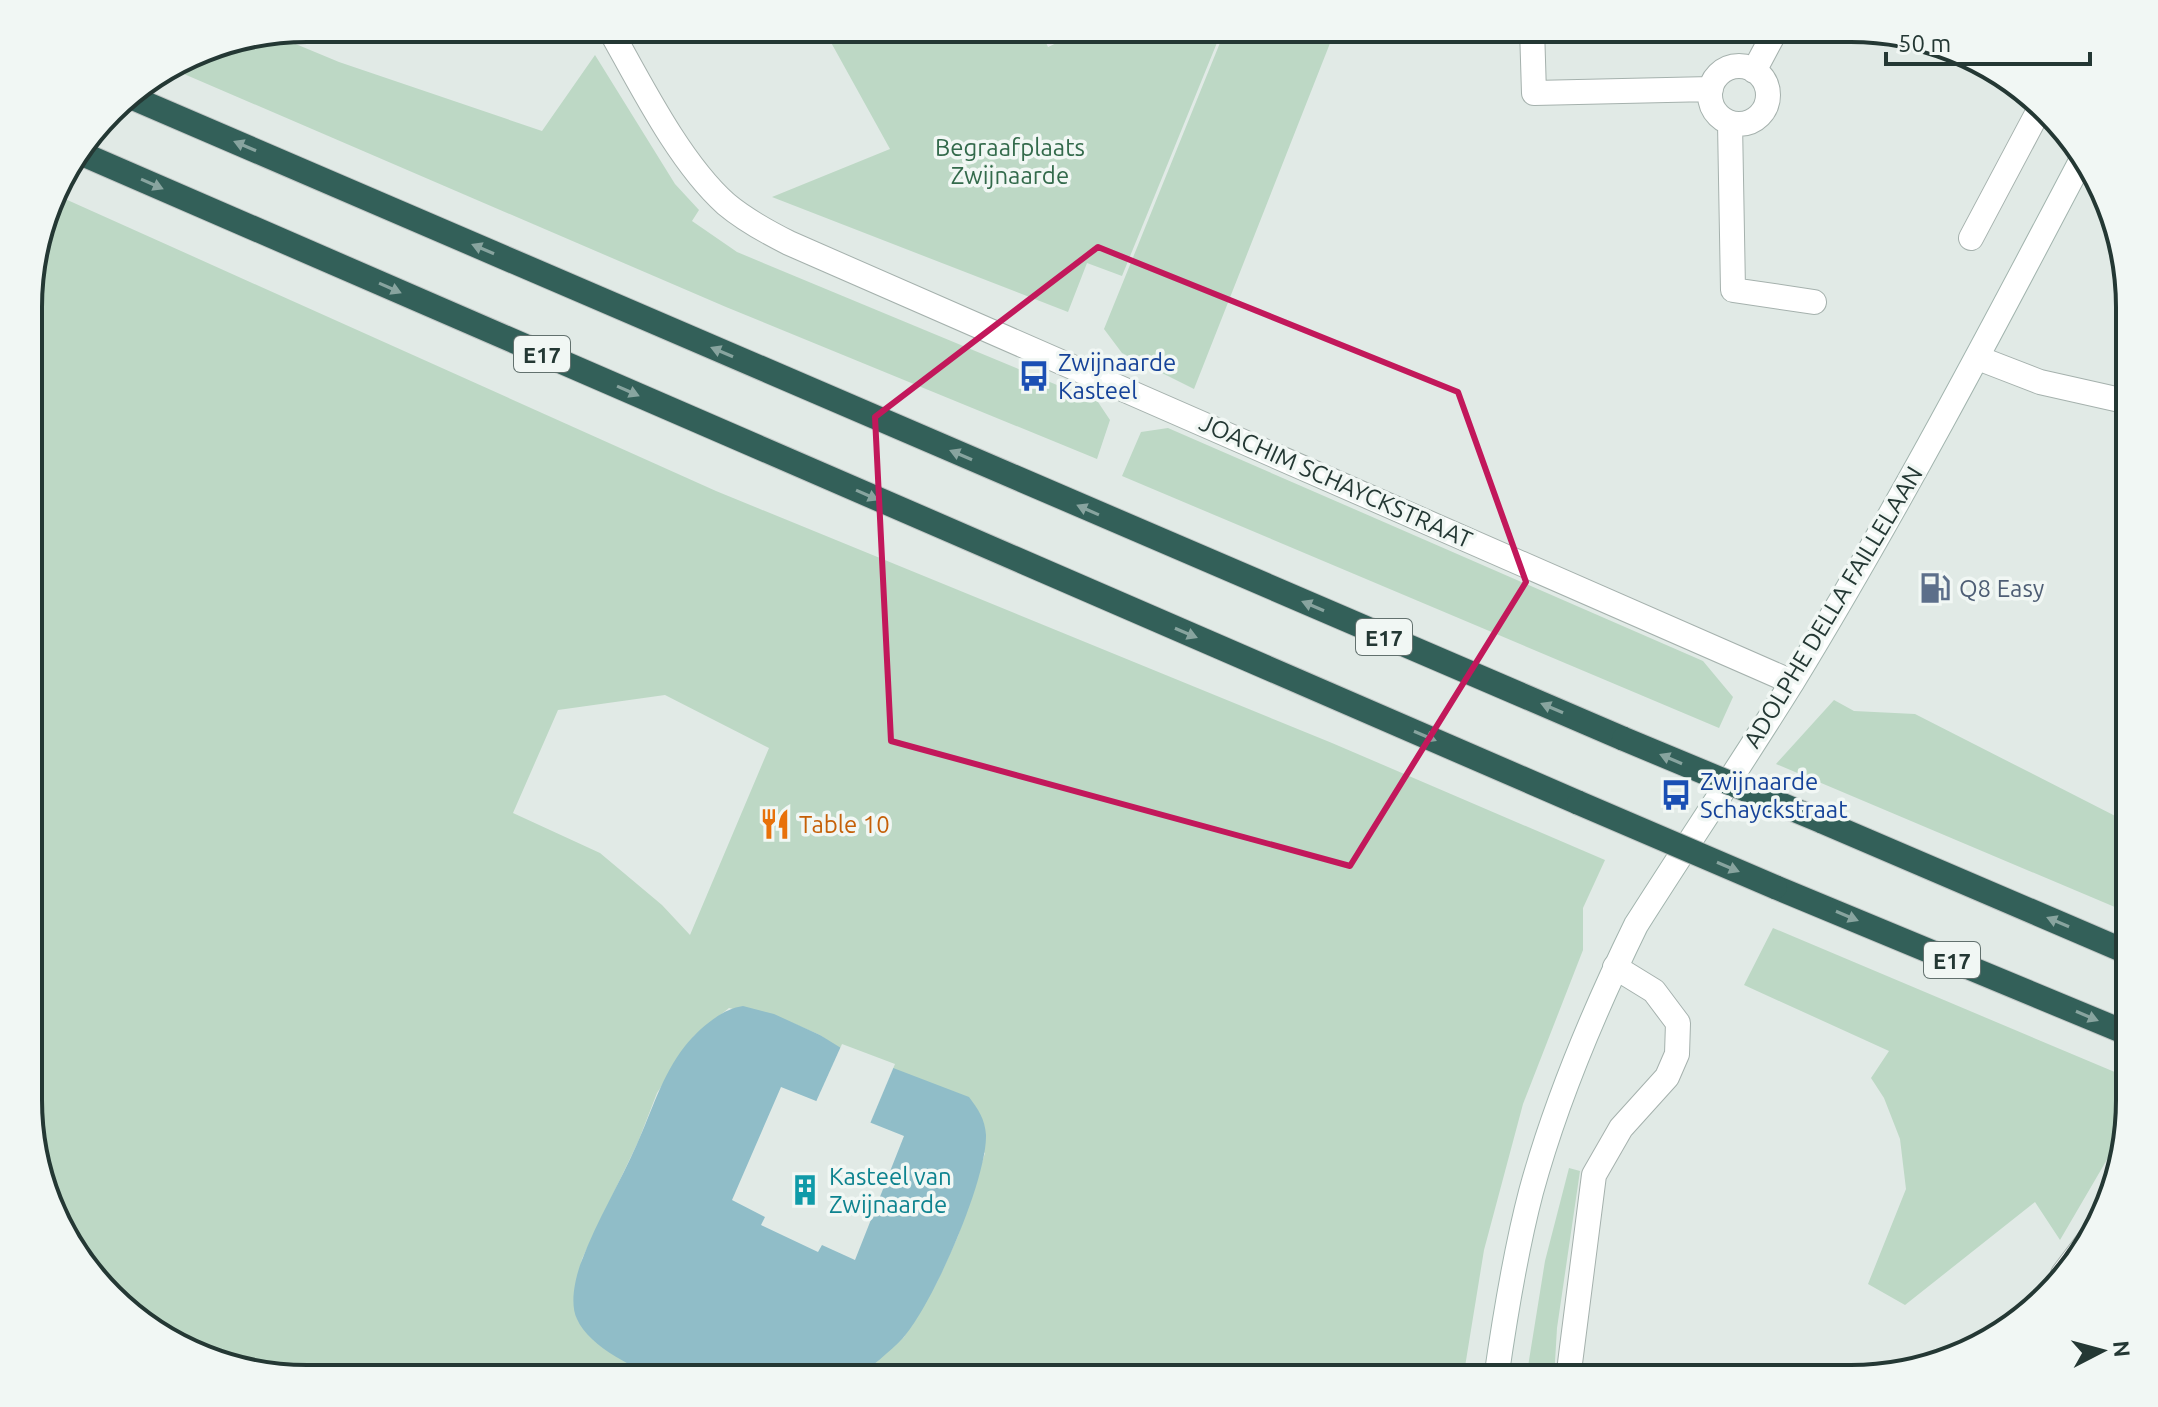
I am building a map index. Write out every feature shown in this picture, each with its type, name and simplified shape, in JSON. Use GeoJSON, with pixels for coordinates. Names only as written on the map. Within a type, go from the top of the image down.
{"type":"FeatureCollection","features":[{"type":"Feature","properties":{"kind":"highway","name":"E17"},"geometry":{"type":"LineString","coordinates":[[141,101],[1144,535],[2115,947]]}},
{"type":"Feature","properties":{"kind":"highway","name":"E17"},"geometry":{"type":"LineString","coordinates":[[89,157],[1579,803],[2115,1028]]}},
{"type":"Feature","properties":{"kind":"street"},"geometry":{"type":"LineString","coordinates":[[1532,42],[1534,93],[1711,89]]}},
{"type":"Feature","properties":{"kind":"street"},"geometry":{"type":"LineString","coordinates":[[1754,71],[1769,42]]}},
{"type":"Feature","properties":{"kind":"street","name":"JOACHIM SCHAYCKSTRAAT"},"geometry":{"type":"LineString","coordinates":[[617,43],[660,118],[701,176],[725,203],[756,226],[1792,682]]}},
{"type":"Feature","properties":{"kind":"street"},"geometry":{"type":"LineString","coordinates":[[1745,67],[1754,71],[1767,87],[1768,97],[1763,111],[1750,122],[1730,123],[1716,114],[1711,105],[1711,89],[1717,75],[1725,69],[1745,67]]}},
{"type":"Feature","properties":{"kind":"street"},"geometry":{"type":"LineString","coordinates":[[1971,238],[2036,116]]}},
{"type":"Feature","properties":{"kind":"street"},"geometry":{"type":"LineString","coordinates":[[1730,123],[1733,290],[1814,302]]}},
{"type":"Feature","properties":{"kind":"street","name":"ADOLPHE DELLA FAILLELAAN"},"geometry":{"type":"LineString","coordinates":[[1498,1364],[1504,1320],[1531,1192],[1591,1020],[1615,967],[1636,925],[1792,682],[1978,358],[2077,168]]}},
{"type":"Feature","properties":{"kind":"street"},"geometry":{"type":"LineString","coordinates":[[1978,358],[2040,382],[2115,399]]}},
{"type":"Feature","properties":{"kind":"street"},"geometry":{"type":"LineString","coordinates":[[1570,1364],[1594,1175],[1621,1128],[1667,1077],[1677,1054],[1678,1023],[1654,991],[1615,967]]}},
{"type":"Feature","properties":{"kind":"highlighted area"},"geometry":{"type":"Polygon","coordinates":[[[1098,247],[1458,392],[1526,582],[1350,866],[891,741],[875,417],[1098,247]]]}},
{"type":"Feature","properties":{"kind":"green space","name":"Begraafplaats Zwijnaarde"},"geometry":{"type":"Polygon","coordinates":[[[1217,42],[1122,276],[1087,263],[1068,312],[772,197],[890,149],[831,43],[1046,43],[1048,47],[1058,43],[1217,42]]]}},
{"type":"Feature","properties":{"kind":"green space"},"geometry":{"type":"Polygon","coordinates":[[[1220,42],[1330,42],[1194,389],[1122,353],[1104,329],[1220,42]]]}},
{"type":"Feature","properties":{"kind":"green space"},"geometry":{"type":"Polygon","coordinates":[[[293,43],[339,62],[542,131],[595,55],[675,184],[699,210],[692,221],[737,252],[1098,402],[1110,420],[1097,459],[726,307],[182,73],[238,51],[293,43]]]}},
{"type":"Feature","properties":{"kind":"green space"},"geometry":{"type":"Polygon","coordinates":[[[65,199],[716,491],[1332,743],[1605,860],[1583,908],[1583,950],[1523,1104],[1484,1250],[1465,1364],[872,1365],[904,1337],[937,1282],[958,1236],[985,1153],[820,1035],[790,1022],[729,1008],[694,1036],[657,1093],[638,1142],[582,1259],[574,1301],[640,1365],[272,1363],[205,1345],[146,1310],[108,1275],[69,1217],[51,1169],[44,1135],[42,1100],[42,307],[44,272],[51,238],[65,199]],[[665,695],[558,710],[513,813],[600,853],[662,905],[690,935],[769,748],[665,695]]]}},
{"type":"Feature","properties":{"kind":"green space"},"geometry":{"type":"Polygon","coordinates":[[[1168,428],[1703,661],[1733,697],[1719,728],[1122,476],[1141,432],[1168,428]]]}},
{"type":"Feature","properties":{"kind":"green space"},"geometry":{"type":"Polygon","coordinates":[[[1834,700],[1854,711],[1915,714],[2115,816],[2115,907],[1776,764],[1834,700]]]}},
{"type":"Feature","properties":{"kind":"green space"},"geometry":{"type":"Polygon","coordinates":[[[1773,928],[2115,1072],[2115,1118],[2111,1153],[2060,1240],[2035,1202],[1905,1305],[1868,1284],[1906,1189],[1900,1139],[1884,1098],[1871,1078],[1889,1051],[1744,985],[1773,928]]]}},
{"type":"Feature","properties":{"kind":"green space"},"geometry":{"type":"Polygon","coordinates":[[[1569,1168],[1580,1171],[1557,1328],[1555,1364],[1528,1364],[1545,1261],[1569,1168]]]}},
{"type":"Feature","properties":{"kind":"water"},"geometry":{"type":"Polygon","coordinates":[[[743,1006],[774,1014],[841,1048],[969,1097],[978,1110],[986,1135],[984,1155],[956,1241],[915,1321],[903,1338],[874,1365],[631,1365],[592,1339],[577,1319],[574,1289],[582,1260],[658,1094],[685,1046],[719,1015],[743,1006]],[[781,1087],[732,1200],[765,1217],[761,1225],[818,1252],[822,1245],[855,1260],[904,1136],[781,1087]]]}},
{"type":"Feature","properties":{"kind":"pier"},"geometry":{"type":"Polygon","coordinates":[[[842,1044],[895,1064],[869,1126],[815,1104],[842,1044]]]}},
{"type":"Feature","properties":{"kind":"place","name":"Zwijnaarde Kasteel"},"geometry":{"type":"Point","coordinates":[1034,376]}},
{"type":"Feature","properties":{"kind":"place","name":"Q8 Easy"},"geometry":{"type":"Point","coordinates":[1935,588]}},
{"type":"Feature","properties":{"kind":"place","name":"Zwijnaarde Schayckstraat"},"geometry":{"type":"Point","coordinates":[1676,795]}},
{"type":"Feature","properties":{"kind":"place","name":"Table 10"},"geometry":{"type":"Point","coordinates":[775,824]}},
{"type":"Feature","properties":{"kind":"place","name":"Kasteel van Zwijnaarde"},"geometry":{"type":"Point","coordinates":[805,1190]}}]}
